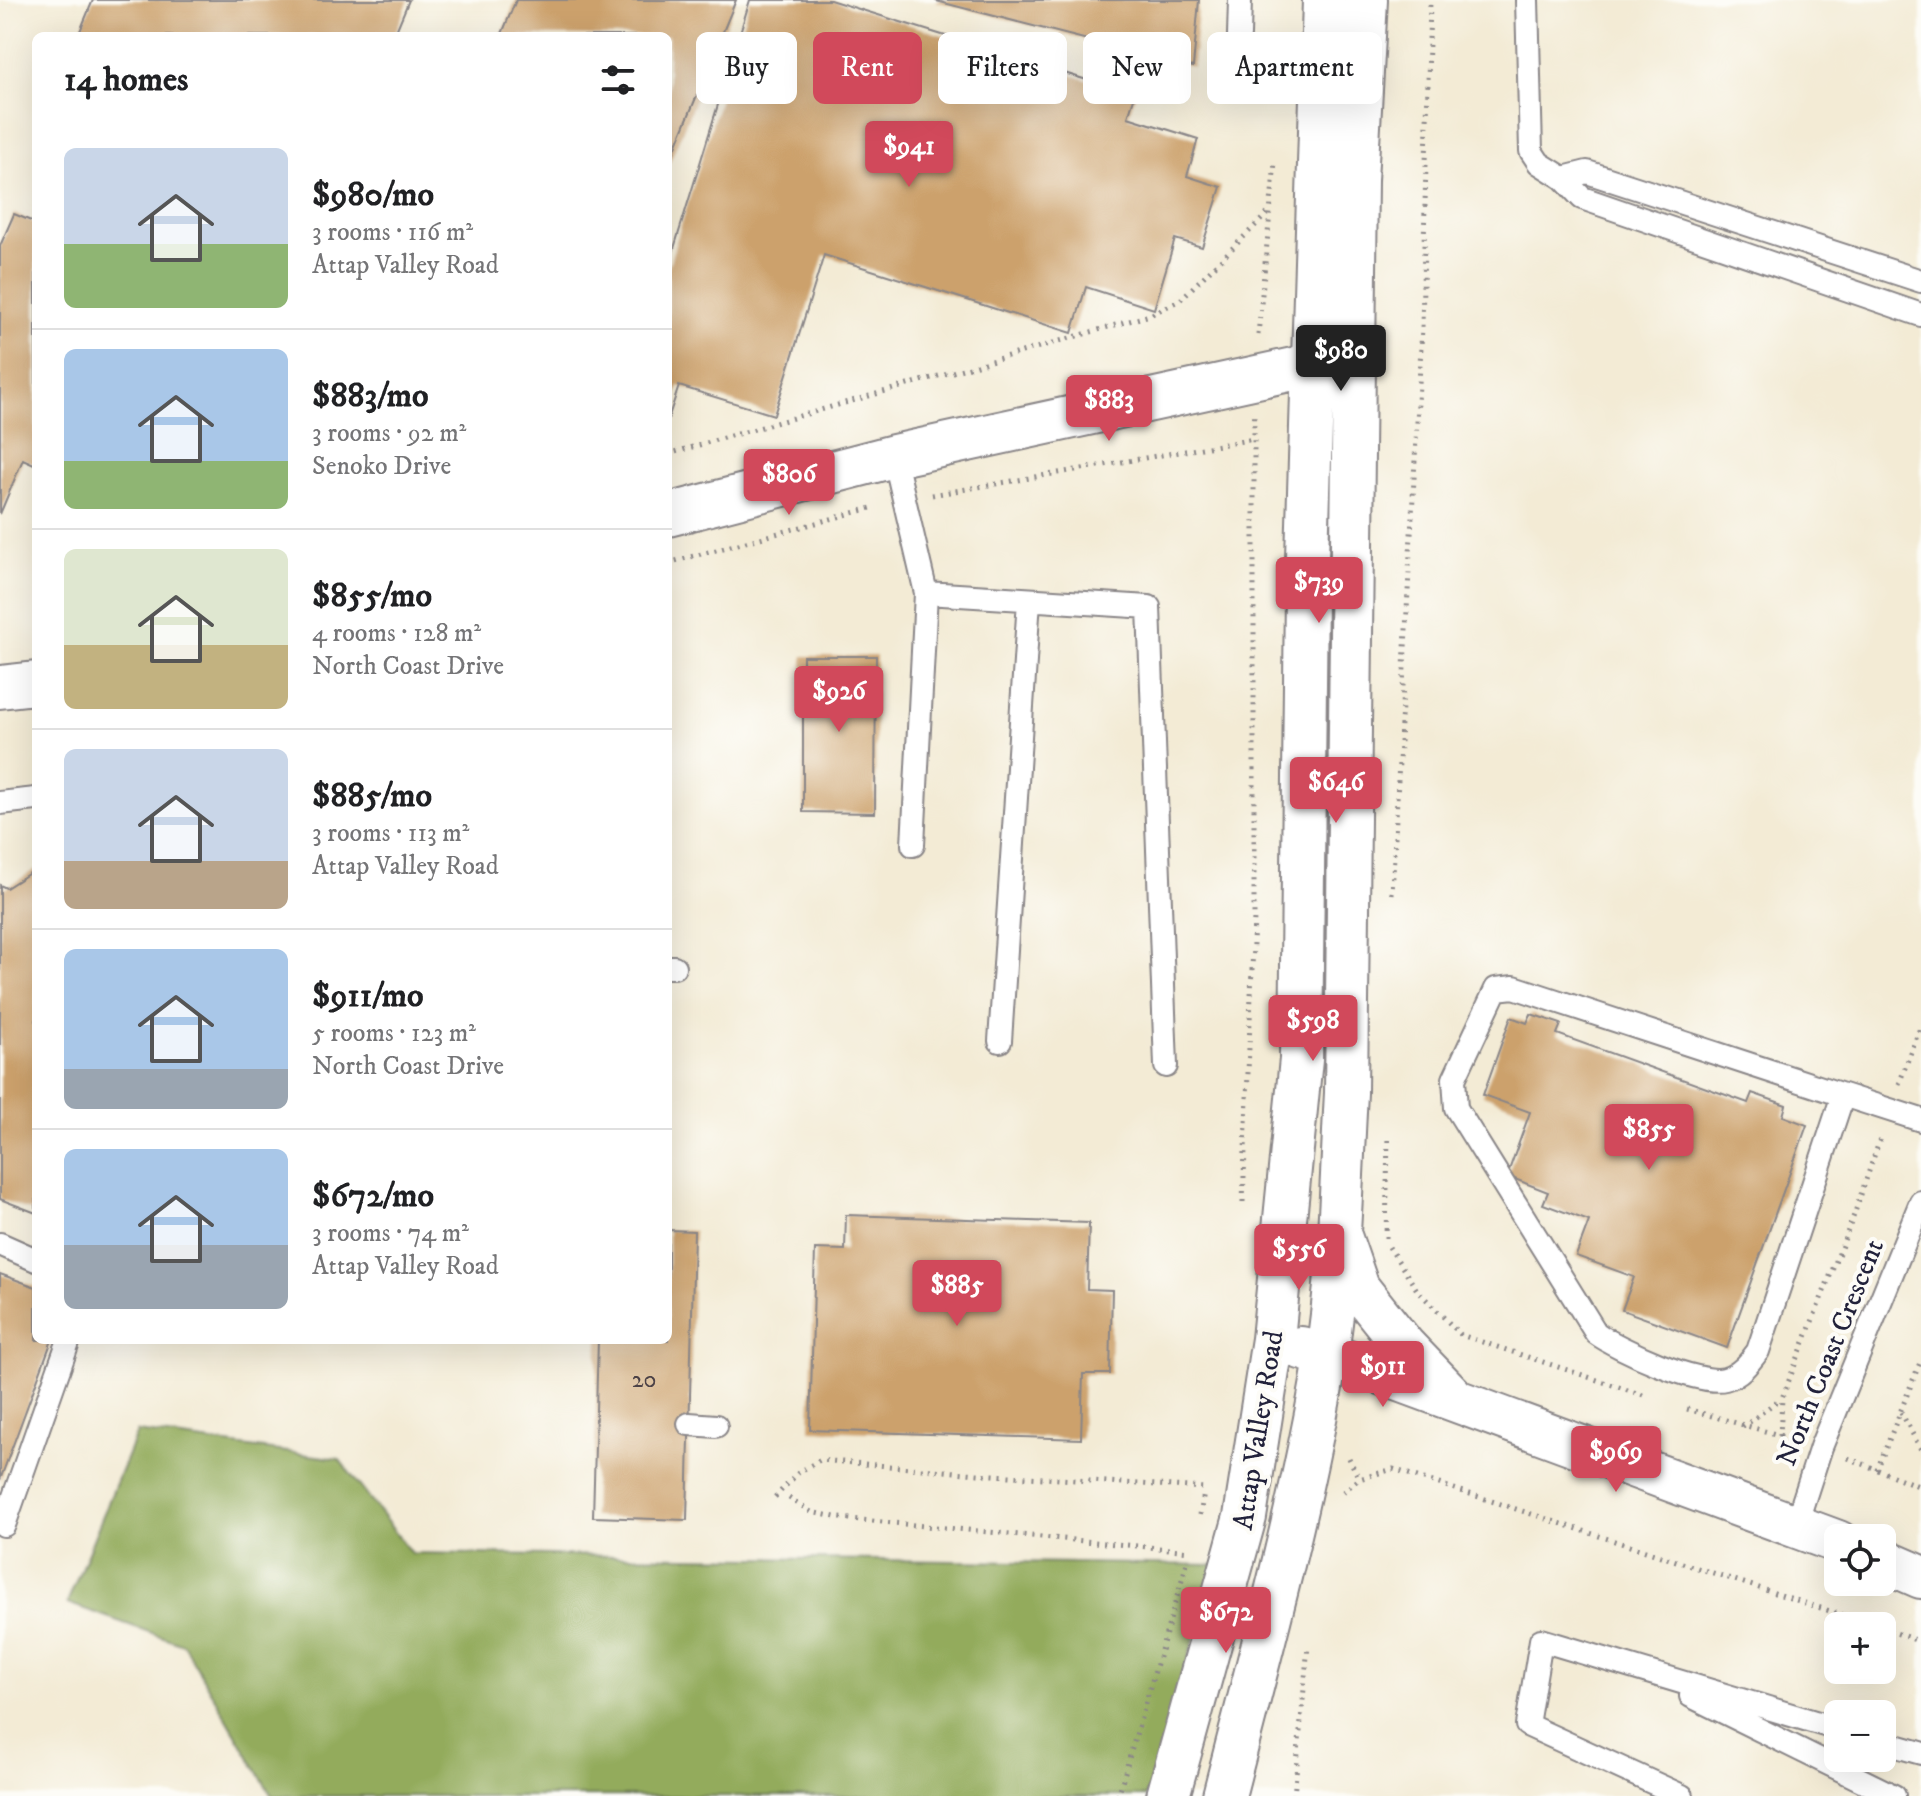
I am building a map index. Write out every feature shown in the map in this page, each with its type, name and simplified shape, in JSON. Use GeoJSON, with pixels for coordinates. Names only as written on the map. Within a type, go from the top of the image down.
{"type":"FeatureCollection","features":[{"type":"Feature","properties":{"kind":"street","name":"Attap Valley Road"},"geometry":{"type":"LineString","coordinates":[[1224,1796],[1268,1523],[1273,1339],[1301,1059],[1311,366],[1324,0]]}},
{"type":"Feature","properties":{"kind":"street","name":"Attap Valley Road"},"geometry":{"type":"LineString","coordinates":[[1168,1796],[1326,1357],[1338,1233],[1346,1093],[1356,180],[1366,0]]}},
{"type":"Feature","properties":{"kind":"street"},"geometry":{"type":"LineString","coordinates":[[672,514],[894,456],[1356,355]]}},
{"type":"Feature","properties":{"kind":"street"},"geometry":{"type":"LineString","coordinates":[[0,687],[32,683]]}},
{"type":"Feature","properties":{"kind":"street"},"geometry":{"type":"LineString","coordinates":[[1338,1233],[1358,1288],[1404,1346],[1458,1401]]}},
{"type":"Feature","properties":{"kind":"street"},"geometry":{"type":"LineString","coordinates":[[1273,1339],[1458,1401],[1824,1536]]}},
{"type":"Feature","properties":{"kind":"street"},"geometry":{"type":"LineString","coordinates":[[1896,1566],[1921,1577]]}},
{"type":"Feature","properties":{"kind":"lane"},"geometry":{"type":"LineString","coordinates":[[1239,32],[1240,0]]}},
{"type":"Feature","properties":{"kind":"lane"},"geometry":{"type":"LineString","coordinates":[[1527,0],[1531,151],[1548,172],[1563,178],[1582,198],[1921,315]]}},
{"type":"Feature","properties":{"kind":"lane"},"geometry":{"type":"LineString","coordinates":[[1563,178],[1587,172],[1921,281]]}},
{"type":"Feature","properties":{"kind":"lane"},"geometry":{"type":"LineString","coordinates":[[894,456],[926,593],[913,845]]}},
{"type":"Feature","properties":{"kind":"lane"},"geometry":{"type":"LineString","coordinates":[[926,593],[1149,607],[1166,1066]]}},
{"type":"Feature","properties":{"kind":"lane"},"geometry":{"type":"LineString","coordinates":[[1000,1041],[1029,600]]}},
{"type":"Feature","properties":{"kind":"lane"},"geometry":{"type":"LineString","coordinates":[[0,803],[32,799]]}},
{"type":"Feature","properties":{"kind":"lane"},"geometry":{"type":"LineString","coordinates":[[1843,1095],[1758,1351],[1747,1367],[1726,1379],[1708,1381],[1613,1346],[1596,1333],[1456,1108],[1453,1093],[1454,1079],[1496,989],[1514,987],[1921,1120]]}},
{"type":"Feature","properties":{"kind":"lane","name":"North Coast Crescent"},"geometry":{"type":"LineString","coordinates":[[1796,1524],[1821,1447],[1921,1202]]}},
{"type":"Feature","properties":{"kind":"lane"},"geometry":{"type":"LineString","coordinates":[[0,1244],[32,1258]]}},
{"type":"Feature","properties":{"kind":"lane"},"geometry":{"type":"LineString","coordinates":[[4,1525],[68,1344]]}},
{"type":"Feature","properties":{"kind":"lane"},"geometry":{"type":"LineString","coordinates":[[689,1424],[716,1426]]}},
{"type":"Feature","properties":{"kind":"lane"},"geometry":{"type":"LineString","coordinates":[[1682,1796],[1527,1725],[1541,1640],[1824,1725]]}},
{"type":"Feature","properties":{"kind":"lane"},"geometry":{"type":"LineString","coordinates":[[1635,1668],[1894,1796]]}},
{"type":"Feature","properties":{"kind":"lane"},"geometry":{"type":"LineString","coordinates":[[1896,1746],[1921,1753]]}},
{"type":"Feature","properties":{"kind":"path"},"geometry":{"type":"LineString","coordinates":[[1392,906],[1422,327],[1430,0]]}},
{"type":"Feature","properties":{"kind":"path"},"geometry":{"type":"LineString","coordinates":[[1242,1218],[1254,918],[1253,378],[1273,208],[1276,149]]}},
{"type":"Feature","properties":{"kind":"path"},"geometry":{"type":"LineString","coordinates":[[672,453],[1150,315],[1180,300],[1273,208]]}},
{"type":"Feature","properties":{"kind":"path"},"geometry":{"type":"LineString","coordinates":[[672,562],[904,499],[1254,439]]}},
{"type":"Feature","properties":{"kind":"path"},"geometry":{"type":"LineString","coordinates":[[1780,1436],[1782,1398],[1854,1215],[1921,1025]]}},
{"type":"Feature","properties":{"kind":"path"},"geometry":{"type":"LineString","coordinates":[[1388,1127],[1386,1242],[1417,1290],[1461,1335],[1654,1398]]}},
{"type":"Feature","properties":{"kind":"path"},"geometry":{"type":"LineString","coordinates":[[1877,1470],[1921,1360]]}},
{"type":"Feature","properties":{"kind":"path"},"geometry":{"type":"LineString","coordinates":[[1743,1427],[1782,1398]]}},
{"type":"Feature","properties":{"kind":"path"},"geometry":{"type":"LineString","coordinates":[[1683,1408],[1821,1447],[1921,1487]]}},
{"type":"Feature","properties":{"kind":"path"},"geometry":{"type":"LineString","coordinates":[[1901,1412],[1921,1450]]}},
{"type":"Feature","properties":{"kind":"path"},"geometry":{"type":"LineString","coordinates":[[1348,1455],[1359,1479]]}},
{"type":"Feature","properties":{"kind":"path"},"geometry":{"type":"LineString","coordinates":[[775,1497],[799,1472],[820,1460],[1205,1488]]}},
{"type":"Feature","properties":{"kind":"path"},"geometry":{"type":"LineString","coordinates":[[1341,1493],[1359,1479],[1393,1469],[1833,1612]]}},
{"type":"Feature","properties":{"kind":"path"},"geometry":{"type":"LineString","coordinates":[[1197,1527],[1208,1472]]}},
{"type":"Feature","properties":{"kind":"path"},"geometry":{"type":"LineString","coordinates":[[789,1498],[811,1512],[840,1518],[1190,1551]]}},
{"type":"Feature","properties":{"kind":"path"},"geometry":{"type":"LineString","coordinates":[[1118,1796],[1193,1539]]}},
{"type":"Feature","properties":{"kind":"path"},"geometry":{"type":"LineString","coordinates":[[1896,1633],[1921,1642]]}},
{"type":"Feature","properties":{"kind":"path"},"geometry":{"type":"LineString","coordinates":[[1294,1796],[1308,1639]]}},
{"type":"Feature","properties":{"kind":"green space"},"geometry":{"type":"Polygon","coordinates":[[[137,1432],[339,1459],[411,1553],[1217,1565],[1146,1796],[272,1796],[183,1644],[67,1603],[137,1432]]]}},
{"type":"Feature","properties":{"kind":"building"},"geometry":{"type":"Polygon","coordinates":[[[93,0],[409,0],[396,32],[80,32],[93,0]]]}},
{"type":"Feature","properties":{"kind":"building"},"geometry":{"type":"Polygon","coordinates":[[[516,0],[736,0],[723,32],[696,32],[696,98],[672,156],[672,32],[503,32],[516,0]]]}},
{"type":"Feature","properties":{"kind":"building"},"geometry":{"type":"Polygon","coordinates":[[[750,0],[830,0],[938,34],[938,104],[1067,104],[1067,74],[1083,79],[1083,104],[1132,104],[1128,117],[1198,139],[1187,176],[1221,187],[1202,247],[1175,239],[1154,309],[1086,287],[1072,333],[824,255],[774,415],[679,386],[672,407],[672,255],[718,104],[797,104],[797,32],[740,32],[750,0]]]}},
{"type":"Feature","properties":{"kind":"building"},"geometry":{"type":"Polygon","coordinates":[[[936,0],[1199,0],[1193,67],[1191,32],[1083,32],[1083,39],[1067,35],[1067,32],[1057,32],[936,0]]]}},
{"type":"Feature","properties":{"kind":"building"},"geometry":{"type":"Polygon","coordinates":[[[14,214],[32,221],[32,463],[23,459],[0,514],[0,246],[14,214]]]}},
{"type":"Feature","properties":{"kind":"building"},"geometry":{"type":"Polygon","coordinates":[[[803,656],[876,656],[875,813],[803,812],[803,656]]]}},
{"type":"Feature","properties":{"kind":"building"},"geometry":{"type":"Polygon","coordinates":[[[32,872],[32,1211],[0,1199],[0,885],[6,888],[32,872]]]}},
{"type":"Feature","properties":{"kind":"building"},"geometry":{"type":"Polygon","coordinates":[[[1531,1014],[1561,1024],[1557,1034],[1748,1103],[1752,1093],[1786,1105],[1783,1116],[1807,1125],[1727,1348],[1622,1310],[1634,1277],[1576,1256],[1589,1221],[1543,1204],[1548,1192],[1507,1176],[1530,1112],[1483,1095],[1511,1017],[1527,1023],[1531,1014]]]}},
{"type":"Feature","properties":{"kind":"building"},"geometry":{"type":"Polygon","coordinates":[[[846,1215],[1089,1223],[1087,1289],[1112,1290],[1110,1374],[1083,1374],[1081,1439],[810,1430],[815,1249],[845,1250],[846,1215]]]}},
{"type":"Feature","properties":{"kind":"building"},"geometry":{"type":"Polygon","coordinates":[[[672,1230],[694,1231],[687,1520],[593,1517],[598,1344],[672,1344],[672,1230]]]}},
{"type":"Feature","properties":{"kind":"building"},"geometry":{"type":"Polygon","coordinates":[[[0,1274],[32,1286],[32,1344],[51,1344],[0,1480],[0,1274]]]}}]}
